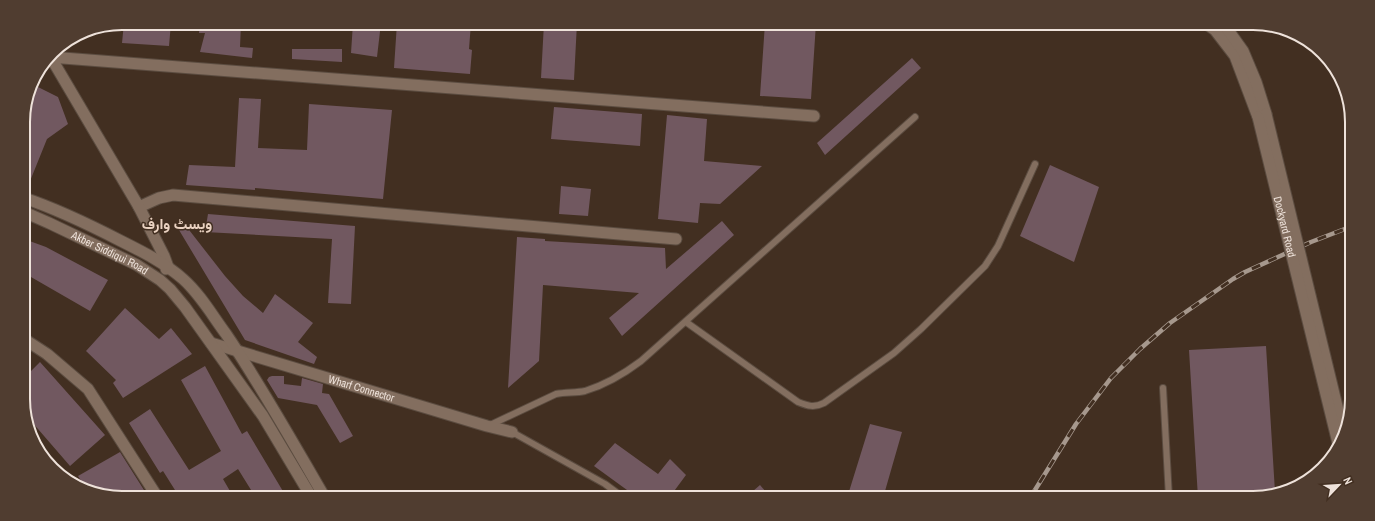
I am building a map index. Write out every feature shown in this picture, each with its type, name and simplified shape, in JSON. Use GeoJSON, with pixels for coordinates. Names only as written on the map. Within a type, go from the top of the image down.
{"type":"FeatureCollection","features":[{"type":"Feature","properties":{"kind":"street","name":"Dockyard Road"},"geometry":{"type":"LineString","coordinates":[[1215,30],[1235,56],[1258,118],[1337,437]]}},
{"type":"Feature","properties":{"kind":"street","name":"Dockyard Road"},"geometry":{"type":"LineString","coordinates":[[1228,30],[1243,51],[1256,82],[1266,114],[1341,424]]}},
{"type":"Feature","properties":{"kind":"street"},"geometry":{"type":"LineString","coordinates":[[56,58],[814,116]]}},
{"type":"Feature","properties":{"kind":"street"},"geometry":{"type":"LineString","coordinates":[[53,61],[139,208],[164,256],[168,267],[160,280]]}},
{"type":"Feature","properties":{"kind":"street"},"geometry":{"type":"LineString","coordinates":[[139,208],[159,198],[173,195],[676,239]]}},
{"type":"Feature","properties":{"kind":"street","name":"Akber Siddiqui Road"},"geometry":{"type":"LineString","coordinates":[[30,200],[96,228],[148,255],[168,267],[184,280],[199,295],[237,351],[262,390],[321,491]]}},
{"type":"Feature","properties":{"kind":"street","name":"Akber Siddiqui Road"},"geometry":{"type":"LineString","coordinates":[[30,215],[137,265],[160,280],[186,307],[262,416],[308,491]]}},
{"type":"Feature","properties":{"kind":"street"},"geometry":{"type":"LineString","coordinates":[[186,307],[199,295]]}},
{"type":"Feature","properties":{"kind":"street"},"geometry":{"type":"LineString","coordinates":[[30,343],[47,354],[88,389],[154,491]]}},
{"type":"Feature","properties":{"kind":"street","name":"Wharf Connector"},"geometry":{"type":"LineString","coordinates":[[210,343],[487,426],[512,432]]}},
{"type":"Feature","properties":{"kind":"lane"},"geometry":{"type":"LineString","coordinates":[[487,426],[556,394],[584,391],[601,385],[641,361],[915,117]]}},
{"type":"Feature","properties":{"kind":"lane"},"geometry":{"type":"LineString","coordinates":[[686,322],[798,402],[809,406],[818,406],[894,353],[921,329],[985,266],[998,246],[1035,164]]}},
{"type":"Feature","properties":{"kind":"lane"},"geometry":{"type":"LineString","coordinates":[[1163,388],[1169,491]]}},
{"type":"Feature","properties":{"kind":"lane"},"geometry":{"type":"LineString","coordinates":[[512,432],[605,484],[614,491]]}},
{"type":"Feature","properties":{"kind":"building"},"geometry":{"type":"Polygon","coordinates":[[[123,30],[170,30],[169,46],[122,43],[123,30]]]}},
{"type":"Feature","properties":{"kind":"building"},"geometry":{"type":"Polygon","coordinates":[[[199,30],[241,30],[240,47],[253,48],[252,58],[200,52],[205,33],[199,33],[199,30]]]}},
{"type":"Feature","properties":{"kind":"building"},"geometry":{"type":"Polygon","coordinates":[[[353,30],[380,30],[377,57],[351,53],[353,30]]]}},
{"type":"Feature","properties":{"kind":"building"},"geometry":{"type":"Polygon","coordinates":[[[397,30],[470,30],[469,49],[472,50],[470,74],[394,68],[397,30]]]}},
{"type":"Feature","properties":{"kind":"building"},"geometry":{"type":"Polygon","coordinates":[[[544,30],[577,30],[574,80],[541,78],[544,30]]]}},
{"type":"Feature","properties":{"kind":"building"},"geometry":{"type":"Polygon","coordinates":[[[765,30],[816,30],[811,99],[760,96],[765,30]]]}},
{"type":"Feature","properties":{"kind":"building"},"geometry":{"type":"Polygon","coordinates":[[[292,49],[342,49],[342,62],[292,59],[292,49]]]}},
{"type":"Feature","properties":{"kind":"building"},"geometry":{"type":"Polygon","coordinates":[[[912,58],[921,68],[825,155],[817,143],[912,58]]]}},
{"type":"Feature","properties":{"kind":"building"},"geometry":{"type":"Polygon","coordinates":[[[37,87],[58,97],[68,124],[47,139],[30,181],[30,116],[33,98],[37,87]]]}},
{"type":"Feature","properties":{"kind":"building"},"geometry":{"type":"Polygon","coordinates":[[[239,98],[261,99],[258,148],[307,150],[309,104],[392,110],[383,199],[255,188],[255,190],[186,185],[189,165],[235,167],[239,98]]]}},
{"type":"Feature","properties":{"kind":"building"},"geometry":{"type":"Polygon","coordinates":[[[554,107],[642,114],[640,146],[551,139],[554,107]]]}},
{"type":"Feature","properties":{"kind":"building"},"geometry":{"type":"Polygon","coordinates":[[[667,115],[707,119],[704,161],[762,166],[720,204],[700,203],[698,223],[658,219],[667,115]]]}},
{"type":"Feature","properties":{"kind":"building"},"geometry":{"type":"Polygon","coordinates":[[[1050,165],[1099,187],[1074,262],[1020,236],[1050,165]]]}},
{"type":"Feature","properties":{"kind":"building"},"geometry":{"type":"Polygon","coordinates":[[[561,186],[591,189],[588,216],[559,214],[561,186]]]}},
{"type":"Feature","properties":{"kind":"building"},"geometry":{"type":"Polygon","coordinates":[[[208,214],[355,226],[351,304],[328,303],[332,239],[205,232],[208,214]]]}},
{"type":"Feature","properties":{"kind":"building"},"geometry":{"type":"Polygon","coordinates":[[[722,221],[734,235],[622,336],[609,318],[639,293],[543,285],[539,361],[508,388],[517,237],[545,239],[545,241],[665,248],[666,269],[722,221]]]}},
{"type":"Feature","properties":{"kind":"building"},"geometry":{"type":"Polygon","coordinates":[[[186,226],[225,276],[243,296],[263,313],[275,294],[313,323],[298,342],[317,357],[314,364],[245,340],[179,230],[186,226]]]}},
{"type":"Feature","properties":{"kind":"building"},"geometry":{"type":"Polygon","coordinates":[[[30,241],[46,247],[108,280],[90,311],[30,276],[30,241]]]}},
{"type":"Feature","properties":{"kind":"building"},"geometry":{"type":"Polygon","coordinates":[[[125,308],[159,339],[171,328],[192,354],[123,398],[113,383],[116,380],[86,351],[125,308]]]}},
{"type":"Feature","properties":{"kind":"building"},"geometry":{"type":"Polygon","coordinates":[[[1266,346],[1275,488],[1259,491],[1198,491],[1189,350],[1266,346]]]}},
{"type":"Feature","properties":{"kind":"building"},"geometry":{"type":"Polygon","coordinates":[[[40,362],[105,435],[70,466],[34,424],[30,405],[30,372],[40,362]]]}},
{"type":"Feature","properties":{"kind":"building"},"geometry":{"type":"Polygon","coordinates":[[[205,366],[242,434],[247,431],[283,491],[252,491],[238,469],[223,479],[230,491],[176,491],[163,471],[160,473],[129,423],[150,409],[189,470],[221,451],[181,380],[205,366]]]}},
{"type":"Feature","properties":{"kind":"building"},"geometry":{"type":"Polygon","coordinates":[[[272,376],[284,376],[284,384],[301,386],[302,378],[323,384],[322,393],[329,394],[353,436],[340,443],[317,405],[278,398],[267,380],[272,376]]]}},
{"type":"Feature","properties":{"kind":"building"},"geometry":{"type":"Polygon","coordinates":[[[870,424],[902,432],[885,491],[849,491],[870,424]]]}},
{"type":"Feature","properties":{"kind":"building"},"geometry":{"type":"Polygon","coordinates":[[[615,443],[658,474],[670,459],[686,475],[674,491],[628,491],[594,466],[615,443]]]}},
{"type":"Feature","properties":{"kind":"building"},"geometry":{"type":"Polygon","coordinates":[[[120,452],[145,491],[116,491],[104,489],[81,481],[78,476],[120,452]]]}},
{"type":"Feature","properties":{"kind":"building"},"geometry":{"type":"Polygon","coordinates":[[[760,485],[765,491],[753,491],[760,485]]]}},
{"type":"Feature","properties":{"kind":"railway"},"geometry":{"type":"LineString","coordinates":[[1034,491],[1076,424],[1111,378],[1140,349],[1170,323],[1245,272],[1311,242],[1345,229]]}},
{"type":"Feature","properties":{"kind":"district","name":"ویسٹ وارف"},"geometry":{"type":"Point","coordinates":[177,224]}}]}
